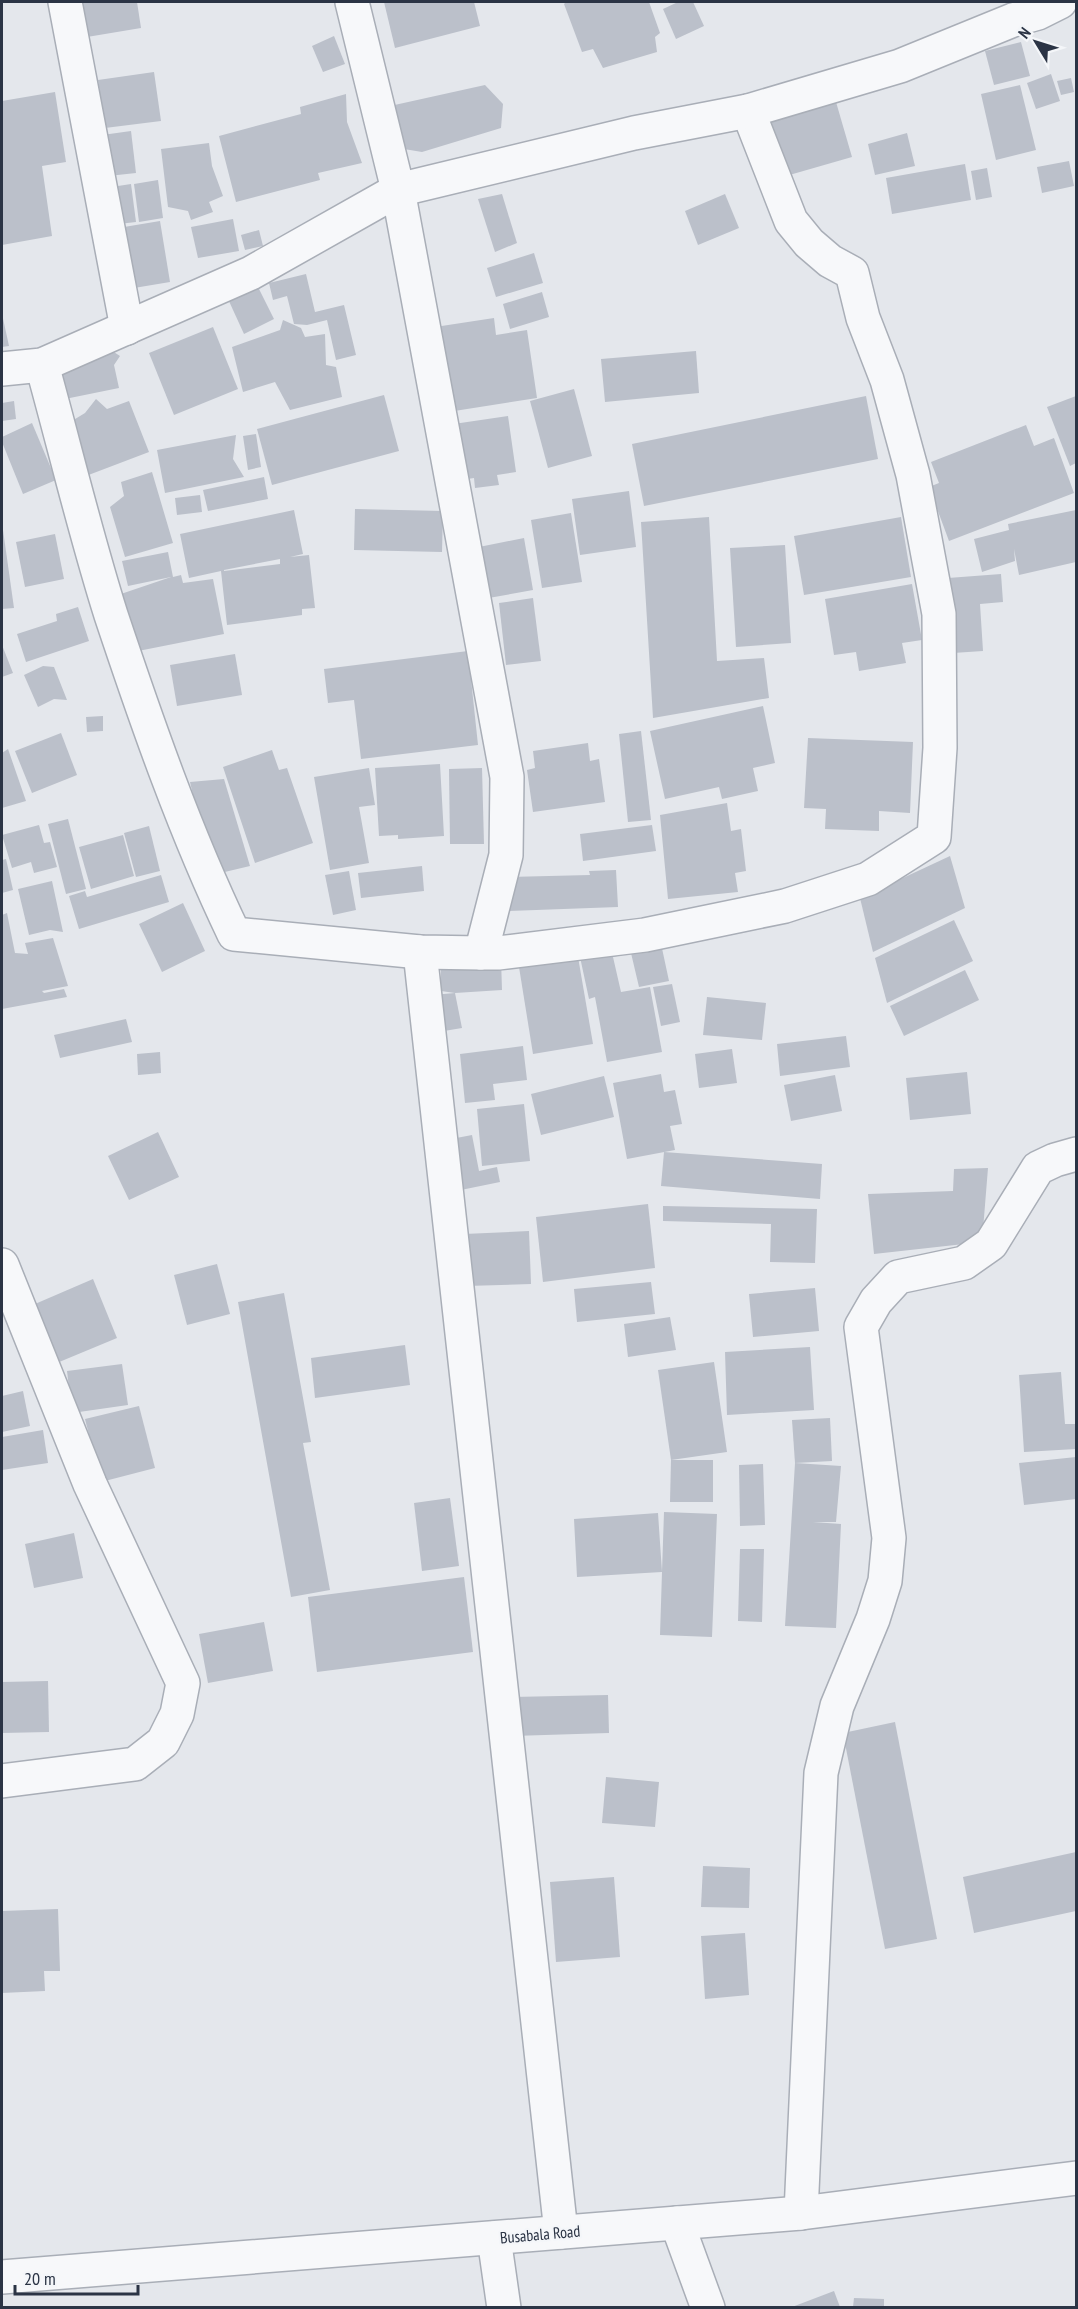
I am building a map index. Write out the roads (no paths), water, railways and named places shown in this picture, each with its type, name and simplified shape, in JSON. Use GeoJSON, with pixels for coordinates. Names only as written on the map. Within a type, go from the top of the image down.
{"type":"FeatureCollection","features":[{"type":"Feature","properties":{"kind":"street"},"geometry":{"type":"LineString","coordinates":[[65,2],[127,328]]}},
{"type":"Feature","properties":{"kind":"street"},"geometry":{"type":"LineString","coordinates":[[352,2],[398,190],[507,777],[506,855],[481,953]]}},
{"type":"Feature","properties":{"kind":"street"},"geometry":{"type":"LineString","coordinates":[[2,369],[42,365],[251,273],[398,190],[633,134],[748,111],[900,66],[1011,11],[1038,13],[1060,2]]}},
{"type":"Feature","properties":{"kind":"street"},"geometry":{"type":"LineString","coordinates":[[42,365],[111,614],[179,807],[205,872],[234,934],[420,952],[498,953],[645,935],[784,906],[868,879],[934,837],[940,747],[939,614],[913,475],[887,380],[863,318],[852,273],[823,255],[809,243],[791,221],[748,111]]}},
{"type":"Feature","properties":{"kind":"street"},"geometry":{"type":"LineString","coordinates":[[420,952],[561,2232]]}},
{"type":"Feature","properties":{"kind":"street"},"geometry":{"type":"LineString","coordinates":[[801,2213],[820,1773],[837,1706],[873,1619],[885,1581],[889,1538],[861,1327],[876,1301],[898,1277],[964,1263],[991,1244],[1038,1168],[1077,1154]]}},
{"type":"Feature","properties":{"kind":"street"},"geometry":{"type":"LineString","coordinates":[[2,1781],[135,1764],[163,1742],[177,1713],[183,1683],[90,1484],[3,1273]]}},
{"type":"Feature","properties":{"kind":"street","name":"Busabala Road"},"geometry":{"type":"LineString","coordinates":[[2,2277],[801,2213],[1077,2178]]}},
{"type":"Feature","properties":{"kind":"street"},"geometry":{"type":"LineString","coordinates":[[677,2223],[708,2307]]}},
{"type":"Feature","properties":{"kind":"street"},"geometry":{"type":"LineString","coordinates":[[494,2238],[504,2307]]}}]}
